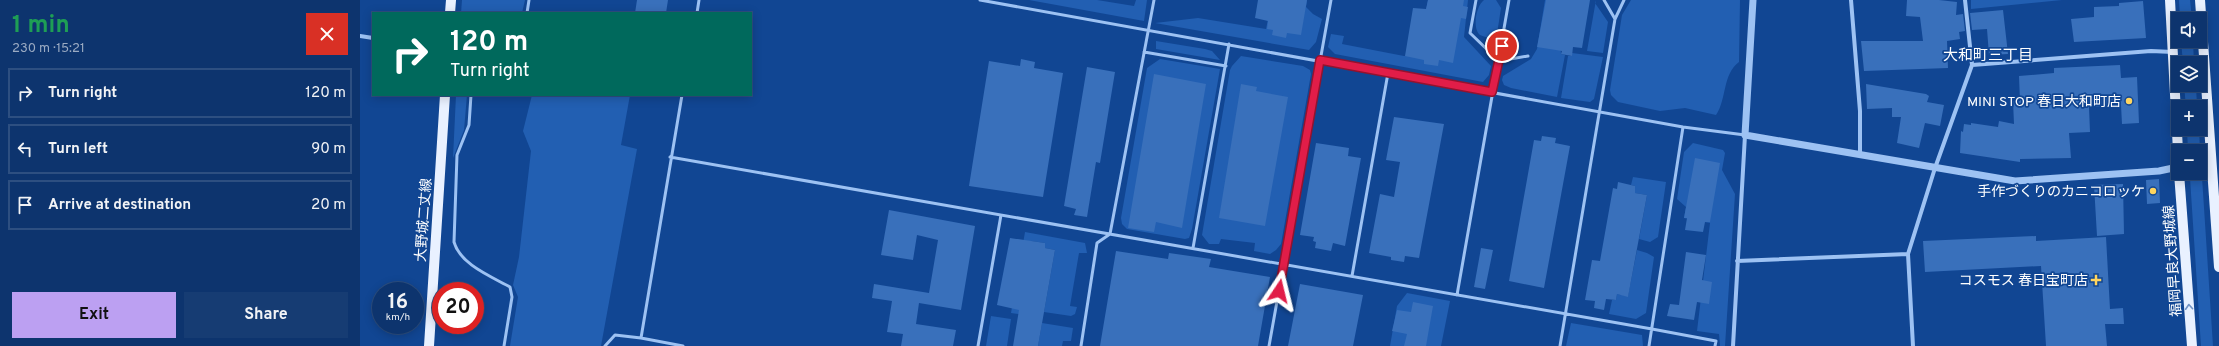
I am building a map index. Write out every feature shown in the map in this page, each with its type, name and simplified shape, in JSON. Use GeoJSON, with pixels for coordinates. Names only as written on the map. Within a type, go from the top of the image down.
{"type":"FeatureCollection","features":[{"type":"Feature","properties":{"kind":"main road"},"geometry":{"type":"LineString","coordinates":[[450,12],[451,0]]}},
{"type":"Feature","properties":{"kind":"main road"},"geometry":{"type":"LineString","coordinates":[[2170,0],[2174,52],[2178,144]]}},
{"type":"Feature","properties":{"kind":"main road"},"geometry":{"type":"LineString","coordinates":[[2200,0],[2215,165],[2219,267]]}},
{"type":"Feature","properties":{"kind":"main road","name":"大野城二丈線"},"geometry":{"type":"LineString","coordinates":[[429,346],[445,96]]}},
{"type":"Feature","properties":{"kind":"main road","name":"福岡早良大野城線"},"geometry":{"type":"LineString","coordinates":[[2180,180],[2192,346]]}},
{"type":"Feature","properties":{"kind":"street"},"geometry":{"type":"LineString","coordinates":[[1733,346],[1753,0]]}},
{"type":"Feature","properties":{"kind":"street"},"geometry":{"type":"LineString","coordinates":[[1851,0],[1860,111],[1860,155]]}},
{"type":"Feature","properties":{"kind":"street"},"geometry":{"type":"LineString","coordinates":[[1913,346],[1908,254],[1935,168],[1972,65],[1965,0]]}},
{"type":"Feature","properties":{"kind":"street"},"geometry":{"type":"LineString","coordinates":[[360,36],[372,38]]}},
{"type":"Feature","properties":{"kind":"street"},"geometry":{"type":"LineString","coordinates":[[1972,65],[2151,51],[2174,52]]}},
{"type":"Feature","properties":{"kind":"street"},"geometry":{"type":"LineString","coordinates":[[1745,135],[2015,181],[2171,169]]}},
{"type":"Feature","properties":{"kind":"street"},"geometry":{"type":"LineString","coordinates":[[1737,261],[1908,254]]}},
{"type":"Feature","properties":{"kind":"lane"},"geometry":{"type":"LineString","coordinates":[[527,12],[529,0]]}},
{"type":"Feature","properties":{"kind":"lane"},"geometry":{"type":"LineString","coordinates":[[697,12],[699,0]]}},
{"type":"Feature","properties":{"kind":"lane"},"geometry":{"type":"LineString","coordinates":[[980,0],[1320,60],[1683,127],[1745,135]]}},
{"type":"Feature","properties":{"kind":"lane"},"geometry":{"type":"LineString","coordinates":[[1080,346],[1097,243],[1110,234],[1154,0]]}},
{"type":"Feature","properties":{"kind":"lane"},"geometry":{"type":"LineString","coordinates":[[1269,346],[1331,0]]}},
{"type":"Feature","properties":{"kind":"lane"},"geometry":{"type":"LineString","coordinates":[[1476,0],[1470,33],[1499,61]]}},
{"type":"Feature","properties":{"kind":"lane"},"geometry":{"type":"LineString","coordinates":[[1457,295],[1509,0]]}},
{"type":"Feature","properties":{"kind":"lane"},"geometry":{"type":"LineString","coordinates":[[1604,0],[1616,18]]}},
{"type":"Feature","properties":{"kind":"lane"},"geometry":{"type":"LineString","coordinates":[[1560,346],[1616,18],[1624,0]]}},
{"type":"Feature","properties":{"kind":"lane"},"geometry":{"type":"LineString","coordinates":[[1193,248],[1229,44]]}},
{"type":"Feature","properties":{"kind":"lane"},"geometry":{"type":"LineString","coordinates":[[1144,52],[1226,66]]}},
{"type":"Feature","properties":{"kind":"lane"},"geometry":{"type":"LineString","coordinates":[[1499,61],[1528,56]]}},
{"type":"Feature","properties":{"kind":"lane"},"geometry":{"type":"LineString","coordinates":[[1352,276],[1388,73]]}},
{"type":"Feature","properties":{"kind":"lane"},"geometry":{"type":"LineString","coordinates":[[471,96],[470,125],[457,155],[454,242],[457,252],[463,259],[510,287],[512,297],[504,346]]}},
{"type":"Feature","properties":{"kind":"lane"},"geometry":{"type":"LineString","coordinates":[[641,338],[670,157],[682,96]]}},
{"type":"Feature","properties":{"kind":"lane"},"geometry":{"type":"LineString","coordinates":[[1650,346],[1683,127]]}},
{"type":"Feature","properties":{"kind":"lane"},"geometry":{"type":"LineString","coordinates":[[670,157],[1652,329],[1716,341],[1715,346]]}},
{"type":"Feature","properties":{"kind":"lane"},"geometry":{"type":"LineString","coordinates":[[978,346],[1001,215]]}},
{"type":"Feature","properties":{"kind":"lane"},"geometry":{"type":"LineString","coordinates":[[606,346],[615,335],[683,346]]}},
{"type":"Feature","properties":{"kind":"shaded area"},"geometry":{"type":"Polygon","coordinates":[[[462,0],[525,0],[522,12],[461,12],[462,0]]]}},
{"type":"Feature","properties":{"kind":"shaded area"},"geometry":{"type":"Polygon","coordinates":[[[1029,0],[1097,0],[1134,6],[1136,0],[1147,0],[1144,21],[1029,0]]]}},
{"type":"Feature","properties":{"kind":"shaded area"},"geometry":{"type":"Polygon","coordinates":[[[1272,0],[1307,0],[1306,7],[1313,14],[1322,19],[1316,42],[1309,50],[1155,23],[1198,18],[1266,29],[1272,0]]]}},
{"type":"Feature","properties":{"kind":"shaded area"},"geometry":{"type":"Polygon","coordinates":[[[1428,0],[1468,0],[1464,37],[1491,66],[1489,75],[1483,82],[1335,54],[1328,47],[1331,34],[1344,36],[1342,44],[1404,56],[1417,56],[1428,0]]]}},
{"type":"Feature","properties":{"kind":"shaded area"},"geometry":{"type":"Polygon","coordinates":[[[1484,0],[1496,0],[1501,8],[1497,34],[1488,38],[1480,35],[1476,27],[1477,12],[1484,0]]]}},
{"type":"Feature","properties":{"kind":"shaded area"},"geometry":{"type":"Polygon","coordinates":[[[1545,0],[1556,0],[1561,54],[1565,55],[1557,97],[1511,88],[1504,85],[1502,80],[1503,76],[1531,59],[1537,49],[1545,0]]]}},
{"type":"Feature","properties":{"kind":"shaded area"},"geometry":{"type":"Polygon","coordinates":[[[1631,0],[1740,0],[1739,62],[1734,67],[1727,80],[1722,102],[1716,115],[1685,108],[1660,111],[1618,102],[1611,95],[1610,90],[1622,15],[1631,0]]]}},
{"type":"Feature","properties":{"kind":"shaded area"},"geometry":{"type":"Polygon","coordinates":[[[1971,0],[2062,0],[1971,9],[1971,0]]]}},
{"type":"Feature","properties":{"kind":"shaded area"},"geometry":{"type":"Polygon","coordinates":[[[2179,0],[2190,0],[2191,12],[2180,12],[2179,0]]]}},
{"type":"Feature","properties":{"kind":"shaded area"},"geometry":{"type":"Polygon","coordinates":[[[1595,4],[1608,22],[1603,53],[1587,51],[1595,4]]]}},
{"type":"Feature","properties":{"kind":"shaded area"},"geometry":{"type":"Polygon","coordinates":[[[1156,41],[1212,51],[1220,60],[1156,49],[1156,41]]]}},
{"type":"Feature","properties":{"kind":"shaded area"},"geometry":{"type":"Polygon","coordinates":[[[2182,48],[2193,48],[2194,56],[2182,56],[2182,48]]]}},
{"type":"Feature","properties":{"kind":"shaded area"},"geometry":{"type":"Polygon","coordinates":[[[1572,53],[1603,57],[1594,99],[1590,102],[1561,98],[1568,56],[1572,56],[1572,53]]]}},
{"type":"Feature","properties":{"kind":"shaded area"},"geometry":{"type":"Polygon","coordinates":[[[1241,56],[1303,66],[1310,70],[1311,74],[1281,244],[1270,254],[1254,251],[1255,243],[1221,239],[1219,244],[1209,244],[1202,235],[1230,70],[1241,56]]]}},
{"type":"Feature","properties":{"kind":"shaded area"},"geometry":{"type":"Polygon","coordinates":[[[1160,59],[1220,69],[1192,229],[1189,238],[1185,239],[1127,229],[1122,224],[1121,218],[1147,68],[1160,59]]]}},
{"type":"Feature","properties":{"kind":"shaded area"},"geometry":{"type":"Polygon","coordinates":[[[2185,92],[2196,92],[2197,100],[2185,100],[2185,92]]]}},
{"type":"Feature","properties":{"kind":"shaded area"},"geometry":{"type":"Polygon","coordinates":[[[456,96],[467,96],[464,130],[453,158],[456,96]]]}},
{"type":"Feature","properties":{"kind":"shaded area"},"geometry":{"type":"Polygon","coordinates":[[[532,96],[630,96],[621,145],[637,149],[601,346],[510,346],[518,297],[513,285],[519,257],[531,151],[523,131],[532,96]]]}},
{"type":"Feature","properties":{"kind":"shaded area"},"geometry":{"type":"Polygon","coordinates":[[[2187,136],[2199,136],[2200,144],[2188,144],[2187,136]]]}},
{"type":"Feature","properties":{"kind":"shaded area"},"geometry":{"type":"Polygon","coordinates":[[[1693,143],[1723,150],[1725,153],[1722,170],[1735,194],[1725,346],[1720,346],[1719,334],[1697,331],[1710,223],[1684,218],[1686,207],[1677,199],[1684,152],[1693,143]]]}},
{"type":"Feature","properties":{"kind":"shaded area"},"geometry":{"type":"Polygon","coordinates":[[[1633,177],[1666,182],[1658,237],[1650,242],[1639,239],[1647,195],[1635,193],[1635,186],[1631,185],[1633,177]]]}},
{"type":"Feature","properties":{"kind":"shaded area"},"geometry":{"type":"Polygon","coordinates":[[[2190,180],[2202,180],[2213,346],[2201,346],[2190,180]]]}},
{"type":"Feature","properties":{"kind":"shaded area"},"geometry":{"type":"Polygon","coordinates":[[[1025,232],[1085,243],[1087,253],[1079,253],[1070,306],[1077,307],[1075,314],[1071,316],[1044,312],[1055,250],[1045,248],[1045,243],[1031,241],[1019,314],[1011,313],[1025,232]]]}},
{"type":"Feature","properties":{"kind":"shaded area"},"geometry":{"type":"Polygon","coordinates":[[[1637,250],[1654,257],[1646,313],[1636,319],[1609,314],[1612,300],[1616,300],[1617,294],[1628,296],[1637,250]]]}},
{"type":"Feature","properties":{"kind":"shaded area"},"geometry":{"type":"Polygon","coordinates":[[[1407,293],[1450,301],[1441,346],[1390,346],[1397,306],[1407,293]]]}},
{"type":"Feature","properties":{"kind":"shaded area"},"geometry":{"type":"Polygon","coordinates":[[[991,316],[1011,319],[1007,346],[986,346],[991,316]]]}},
{"type":"Feature","properties":{"kind":"shaded area"},"geometry":{"type":"Polygon","coordinates":[[[1042,323],[1073,328],[1071,341],[1063,341],[1062,346],[1038,346],[1042,323]]]}},
{"type":"Feature","properties":{"kind":"shaded area"},"geometry":{"type":"Polygon","coordinates":[[[1571,323],[1642,335],[1643,346],[1566,346],[1571,323]]]}},
{"type":"Feature","properties":{"kind":"building"},"geometry":{"type":"Polygon","coordinates":[[[637,0],[668,0],[666,12],[635,12],[637,0]]]}},
{"type":"Feature","properties":{"kind":"building"},"geometry":{"type":"Polygon","coordinates":[[[1258,0],[1307,0],[1301,35],[1287,33],[1286,38],[1272,35],[1273,30],[1267,29],[1268,21],[1255,18],[1258,0]]]}},
{"type":"Feature","properties":{"kind":"building"},"geometry":{"type":"Polygon","coordinates":[[[1428,0],[1464,0],[1463,6],[1468,7],[1466,19],[1461,18],[1453,63],[1439,60],[1438,66],[1424,64],[1424,60],[1405,56],[1413,8],[1426,9],[1428,0]]]}},
{"type":"Feature","properties":{"kind":"building"},"geometry":{"type":"Polygon","coordinates":[[[1546,0],[1590,0],[1582,48],[1573,47],[1572,56],[1561,54],[1562,51],[1537,47],[1546,0]]]}},
{"type":"Feature","properties":{"kind":"building"},"geometry":{"type":"Polygon","coordinates":[[[1907,0],[1939,0],[1957,2],[1956,15],[1963,14],[1965,31],[1959,32],[1960,39],[1947,41],[1948,68],[1864,71],[1861,41],[1923,41],[1920,17],[1906,16],[1907,0]]]}},
{"type":"Feature","properties":{"kind":"building"},"geometry":{"type":"Polygon","coordinates":[[[2143,1],[2146,38],[2074,42],[2071,19],[2094,17],[2094,7],[2119,6],[2119,3],[2143,1]]]}},
{"type":"Feature","properties":{"kind":"building"},"geometry":{"type":"Polygon","coordinates":[[[2003,10],[2008,54],[1989,55],[1987,29],[1972,30],[1970,13],[2003,10]]]}},
{"type":"Feature","properties":{"kind":"building"},"geometry":{"type":"Polygon","coordinates":[[[1021,59],[1035,62],[1034,68],[1063,73],[1043,197],[969,186],[989,61],[1020,66],[1021,59]]]}},
{"type":"Feature","properties":{"kind":"building"},"geometry":{"type":"Polygon","coordinates":[[[2120,65],[2121,78],[2137,77],[2139,123],[2122,124],[2121,105],[2089,107],[2090,132],[2069,133],[2071,158],[2020,159],[2020,162],[1960,153],[1961,131],[1963,132],[1964,124],[1971,125],[1971,123],[1998,127],[1999,121],[2014,124],[2013,101],[2020,101],[2019,76],[2054,73],[2054,68],[2120,65]]]}},
{"type":"Feature","properties":{"kind":"building"},"geometry":{"type":"Polygon","coordinates":[[[1087,67],[1115,72],[1100,163],[1096,162],[1087,217],[1074,215],[1076,209],[1064,206],[1087,67]]]}},
{"type":"Feature","properties":{"kind":"building"},"geometry":{"type":"Polygon","coordinates":[[[1154,74],[1206,84],[1182,228],[1156,222],[1154,232],[1128,228],[1154,74]]]}},
{"type":"Feature","properties":{"kind":"building"},"geometry":{"type":"Polygon","coordinates":[[[1241,84],[1257,87],[1256,91],[1288,97],[1265,226],[1219,218],[1241,84]]]}},
{"type":"Feature","properties":{"kind":"building"},"geometry":{"type":"Polygon","coordinates":[[[1866,84],[1926,94],[1929,96],[1927,102],[1944,105],[1940,126],[1925,123],[1919,148],[1897,143],[1901,117],[1892,117],[1892,108],[1867,109],[1866,84]]]}},
{"type":"Feature","properties":{"kind":"building"},"geometry":{"type":"Polygon","coordinates":[[[1394,117],[1444,124],[1419,258],[1405,256],[1404,262],[1391,260],[1391,257],[1369,253],[1380,194],[1394,197],[1400,162],[1386,160],[1394,117]]]}},
{"type":"Feature","properties":{"kind":"building"},"geometry":{"type":"Polygon","coordinates":[[[1542,136],[1556,138],[1555,143],[1570,146],[1544,288],[1509,281],[1534,140],[1541,141],[1542,136]]]}},
{"type":"Feature","properties":{"kind":"building"},"geometry":{"type":"Polygon","coordinates":[[[1316,143],[1349,148],[1348,156],[1361,158],[1345,246],[1333,243],[1331,251],[1315,248],[1316,242],[1313,241],[1314,237],[1300,235],[1316,143]]]}},
{"type":"Feature","properties":{"kind":"building"},"geometry":{"type":"Polygon","coordinates":[[[1695,158],[1720,163],[1710,222],[1705,222],[1703,232],[1685,230],[1687,218],[1684,218],[1695,158]]]}},
{"type":"Feature","properties":{"kind":"building","name":"手作づくりのカニコロッケ"},"geometry":{"type":"Polygon","coordinates":[[[2159,179],[2160,203],[2147,204],[2146,180],[2159,179]]]}},
{"type":"Feature","properties":{"kind":"building"},"geometry":{"type":"Polygon","coordinates":[[[1618,182],[1635,186],[1635,193],[1647,195],[1628,297],[1617,294],[1616,300],[1606,299],[1604,310],[1594,308],[1595,301],[1585,300],[1592,260],[1600,261],[1613,188],[1617,189],[1618,182]]]}},
{"type":"Feature","properties":{"kind":"building"},"geometry":{"type":"Polygon","coordinates":[[[2123,184],[2124,234],[2097,236],[2094,185],[2123,184]]]}},
{"type":"Feature","properties":{"kind":"building"},"geometry":{"type":"Polygon","coordinates":[[[889,210],[975,226],[961,310],[919,303],[916,324],[956,330],[953,346],[901,346],[903,334],[887,332],[892,301],[872,298],[874,284],[929,293],[938,240],[917,235],[913,260],[881,255],[889,210]]]}},
{"type":"Feature","properties":{"kind":"building"},"geometry":{"type":"Polygon","coordinates":[[[2036,236],[2036,241],[2106,237],[2110,309],[2123,308],[2124,324],[2105,324],[2107,346],[2046,346],[2041,266],[1925,272],[1923,241],[2036,236]]]}},
{"type":"Feature","properties":{"kind":"building"},"geometry":{"type":"Polygon","coordinates":[[[1010,238],[1045,243],[1045,248],[1055,250],[1038,346],[1013,346],[1019,310],[997,305],[1010,238]]]}},
{"type":"Feature","properties":{"kind":"building"},"geometry":{"type":"Polygon","coordinates":[[[1481,248],[1493,250],[1485,289],[1474,287],[1481,248]]]}},
{"type":"Feature","properties":{"kind":"building"},"geometry":{"type":"Polygon","coordinates":[[[1116,251],[1168,259],[1169,253],[1211,259],[1209,267],[1270,277],[1258,346],[1100,346],[1116,251]]]}},
{"type":"Feature","properties":{"kind":"building"},"geometry":{"type":"Polygon","coordinates":[[[1686,252],[1706,255],[1702,280],[1712,282],[1709,304],[1697,302],[1694,320],[1667,316],[1670,304],[1679,305],[1686,252]]]}},
{"type":"Feature","properties":{"kind":"building"},"geometry":{"type":"Polygon","coordinates":[[[1300,284],[1363,295],[1353,346],[1288,346],[1300,284]]]}},
{"type":"Feature","properties":{"kind":"building"},"geometry":{"type":"Polygon","coordinates":[[[1413,302],[1433,306],[1426,346],[1404,346],[1407,334],[1392,331],[1397,310],[1411,312],[1413,302]]]}},
{"type":"Feature","properties":{"kind":"place","name":"MINI STOP 春日大和町店"},"geometry":{"type":"Point","coordinates":[2129,101]}},
{"type":"Feature","properties":{"kind":"place","name":"手作づくりのカニコロッケ"},"geometry":{"type":"Point","coordinates":[2153,191]}},
{"type":"Feature","properties":{"kind":"place","name":"コスモス 春日宝町店"},"geometry":{"type":"Point","coordinates":[2096,280]}},
{"type":"Feature","properties":{"kind":"district","name":"大和町三丁目"},"geometry":{"type":"Point","coordinates":[1988,55]}},
{"type":"Feature","properties":{"kind":"route"},"geometry":{"type":"LineString","coordinates":[[1279,291],[1320,60],[1492,92],[1502,46]]}}]}
